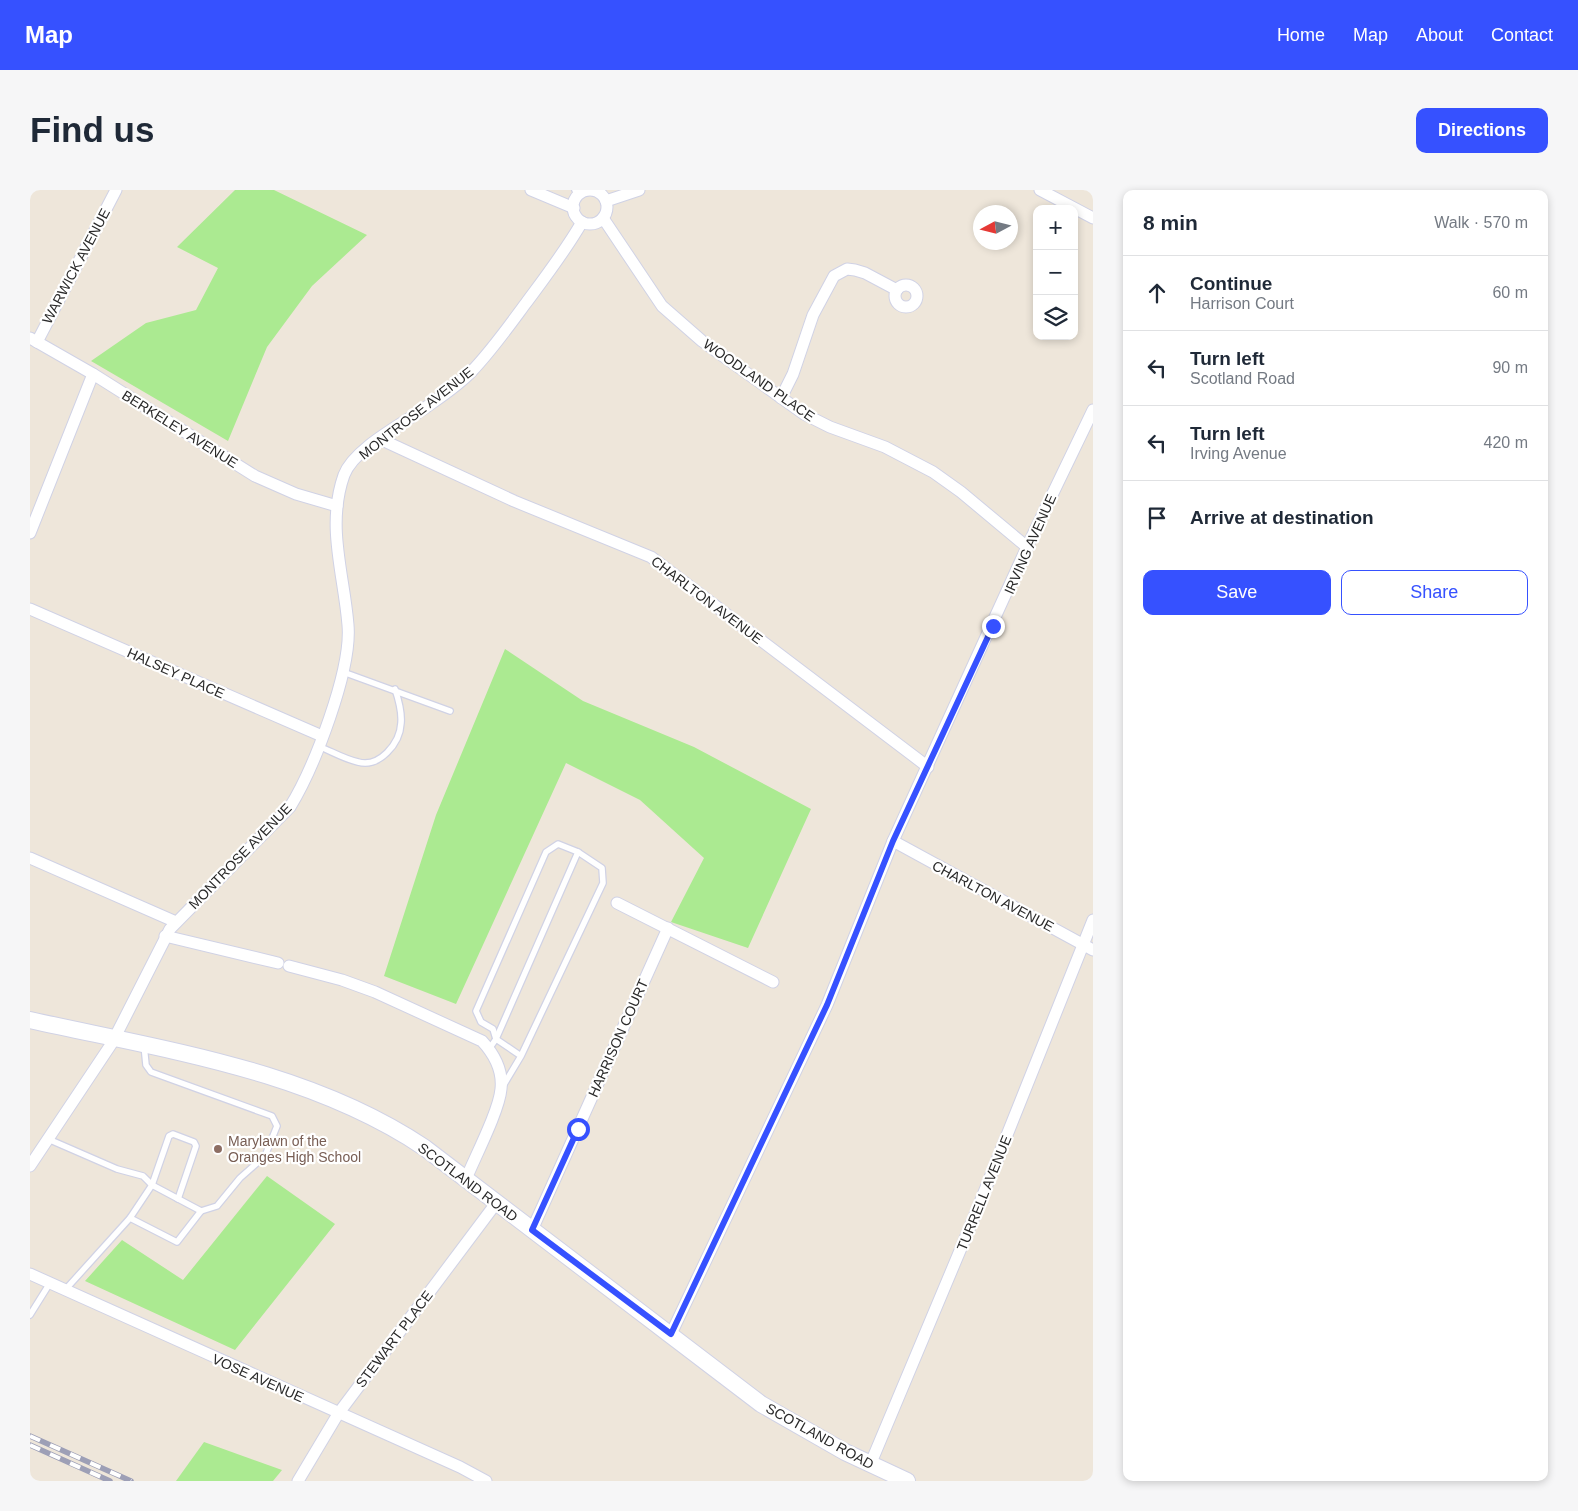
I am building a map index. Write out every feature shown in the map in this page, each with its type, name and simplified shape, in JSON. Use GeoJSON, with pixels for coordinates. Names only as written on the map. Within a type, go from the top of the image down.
{"type":"FeatureCollection","features":[{"type":"Feature","properties":{"kind":"main road","name":"SCOTLAND ROAD"},"geometry":{"type":"LineString","coordinates":[[30,1020],[250,1071],[361,1110],[393,1127],[466,1179],[761,1404],[870,1464],[907,1481]]}},
{"type":"Feature","properties":{"kind":"street","name":"WARWICK AVENUE"},"geometry":{"type":"LineString","coordinates":[[33,340],[116,190]]}},
{"type":"Feature","properties":{"kind":"street"},"geometry":{"type":"LineString","coordinates":[[531,190],[574,208]]}},
{"type":"Feature","properties":{"kind":"street"},"geometry":{"type":"LineString","coordinates":[[606,201],[639,190]]}},
{"type":"Feature","properties":{"kind":"street"},"geometry":{"type":"LineString","coordinates":[[1040,190],[1093,218]]}},
{"type":"Feature","properties":{"kind":"street"},"geometry":{"type":"LineString","coordinates":[[596,191],[606,201],[607,210],[603,218],[593,224],[582,222],[578,219],[574,208],[576,193],[596,191]]}},
{"type":"Feature","properties":{"kind":"street","name":"WOODLAND PLACE"},"geometry":{"type":"LineString","coordinates":[[603,218],[662,306],[702,341],[781,398],[830,427],[885,447],[933,472],[961,492],[1027,547]]}},
{"type":"Feature","properties":{"kind":"street","name":"MONTROSE AVENUE"},"geometry":{"type":"LineString","coordinates":[[30,1166],[114,1039],[165,936],[176,922],[290,807],[301,790],[343,672],[348,626],[336,547],[337,506],[345,474],[361,452],[443,396],[472,371],[526,303],[582,222]]}},
{"type":"Feature","properties":{"kind":"street"},"geometry":{"type":"LineString","coordinates":[[781,398],[792,374],[813,315],[834,276],[847,270],[856,270],[897,290]]}},
{"type":"Feature","properties":{"kind":"street","name":"BERKELEY AVENUE"},"geometry":{"type":"LineString","coordinates":[[33,340],[93,374],[255,476],[296,494],[337,506]]}},
{"type":"Feature","properties":{"kind":"street"},"geometry":{"type":"LineString","coordinates":[[30,533],[93,374]]}},
{"type":"Feature","properties":{"kind":"street","name":"IRVING AVENUE"},"geometry":{"type":"LineString","coordinates":[[671,1334],[827,1005],[893,841],[1027,547],[1093,410]]}},
{"type":"Feature","properties":{"kind":"street","name":"CHARLTON AVENUE"},"geometry":{"type":"LineString","coordinates":[[380,438],[514,501],[651,557],[928,767]]}},
{"type":"Feature","properties":{"kind":"street","name":"HALSEY PLACE"},"geometry":{"type":"LineString","coordinates":[[30,610],[320,741]]}},
{"type":"Feature","properties":{"kind":"street","name":"CHARLTON AVENUE"},"geometry":{"type":"LineString","coordinates":[[893,841],[1088,947]]}},
{"type":"Feature","properties":{"kind":"street"},"geometry":{"type":"LineString","coordinates":[[30,858],[176,922]]}},
{"type":"Feature","properties":{"kind":"street"},"geometry":{"type":"LineString","coordinates":[[617,903],[773,982]]}},
{"type":"Feature","properties":{"kind":"street","name":"TURRELL AVENUE"},"geometry":{"type":"LineString","coordinates":[[870,1464],[1088,947],[1093,920]]}},
{"type":"Feature","properties":{"kind":"street","name":"HARRISON COURT"},"geometry":{"type":"LineString","coordinates":[[532,1230],[668,928]]}},
{"type":"Feature","properties":{"kind":"street"},"geometry":{"type":"LineString","coordinates":[[165,936],[342,980],[376,992],[482,1041],[494,1054],[500,1073],[501,1090],[466,1179]]}},
{"type":"Feature","properties":{"kind":"street","name":"STEWART PLACE"},"geometry":{"type":"LineString","coordinates":[[298,1481],[338,1414],[497,1202]]}},
{"type":"Feature","properties":{"kind":"street","name":"VOSE AVENUE"},"geometry":{"type":"LineString","coordinates":[[30,1274],[338,1414],[460,1467],[486,1481]]}},
{"type":"Feature","properties":{"kind":"lane"},"geometry":{"type":"LineString","coordinates":[[343,672],[450,711]]}},
{"type":"Feature","properties":{"kind":"lane"},"geometry":{"type":"LineString","coordinates":[[320,741],[359,763],[379,760],[394,742],[401,725],[401,710],[396,690]]}},
{"type":"Feature","properties":{"kind":"lane"},"geometry":{"type":"LineString","coordinates":[[501,1090],[521,1056],[604,883],[602,868],[578,852],[558,844],[546,852],[476,1011],[481,1022],[493,1029],[496,1039],[521,1056]]}},
{"type":"Feature","properties":{"kind":"lane"},"geometry":{"type":"LineString","coordinates":[[489,1049],[496,1039],[578,852]]}},
{"type":"Feature","properties":{"kind":"lane"},"geometry":{"type":"LineString","coordinates":[[130,1218],[177,1242],[201,1211],[217,1206],[240,1178],[265,1156],[276,1126],[272,1116],[151,1072],[146,1065],[144,1046]]}},
{"type":"Feature","properties":{"kind":"lane"},"geometry":{"type":"LineString","coordinates":[[64,1290],[130,1218],[152,1185],[169,1136],[173,1134],[194,1142],[196,1146],[178,1199]]}},
{"type":"Feature","properties":{"kind":"lane"},"geometry":{"type":"LineString","coordinates":[[48,1139],[117,1169],[143,1176],[152,1185],[201,1211]]}},
{"type":"Feature","properties":{"kind":"lane"},"geometry":{"type":"LineString","coordinates":[[30,1315],[50,1283]]}},
{"type":"Feature","properties":{"kind":"green space"},"geometry":{"type":"Polygon","coordinates":[[[235,190],[274,190],[367,235],[312,286],[267,347],[228,441],[91,361],[146,323],[196,310],[218,268],[177,247],[235,190]]]}},
{"type":"Feature","properties":{"kind":"green space"},"geometry":{"type":"Polygon","coordinates":[[[505,649],[583,701],[694,747],[811,809],[748,948],[671,922],[704,858],[640,800],[566,763],[456,1004],[384,976],[436,815],[505,649]]]}},
{"type":"Feature","properties":{"kind":"green space"},"geometry":{"type":"Polygon","coordinates":[[[267,1176],[335,1224],[235,1350],[85,1281],[122,1240],[183,1280],[267,1176]]]}},
{"type":"Feature","properties":{"kind":"green space"},"geometry":{"type":"Polygon","coordinates":[[[204,1442],[282,1470],[273,1481],[176,1481],[204,1442]]]}},
{"type":"Feature","properties":{"kind":"railway"},"geometry":{"type":"LineString","coordinates":[[30,1436],[131,1481]]}},
{"type":"Feature","properties":{"kind":"railway"},"geometry":{"type":"LineString","coordinates":[[30,1445],[110,1481]]}},
{"type":"Feature","properties":{"kind":"place","name":"Marylawn of the Oranges High School"},"geometry":{"type":"Point","coordinates":[218,1149]}},
{"type":"Feature","properties":{"kind":"route"},"geometry":{"type":"LineString","coordinates":[[578,1129],[532,1230],[671,1334],[827,1005],[893,841],[993,626]]}}]}
